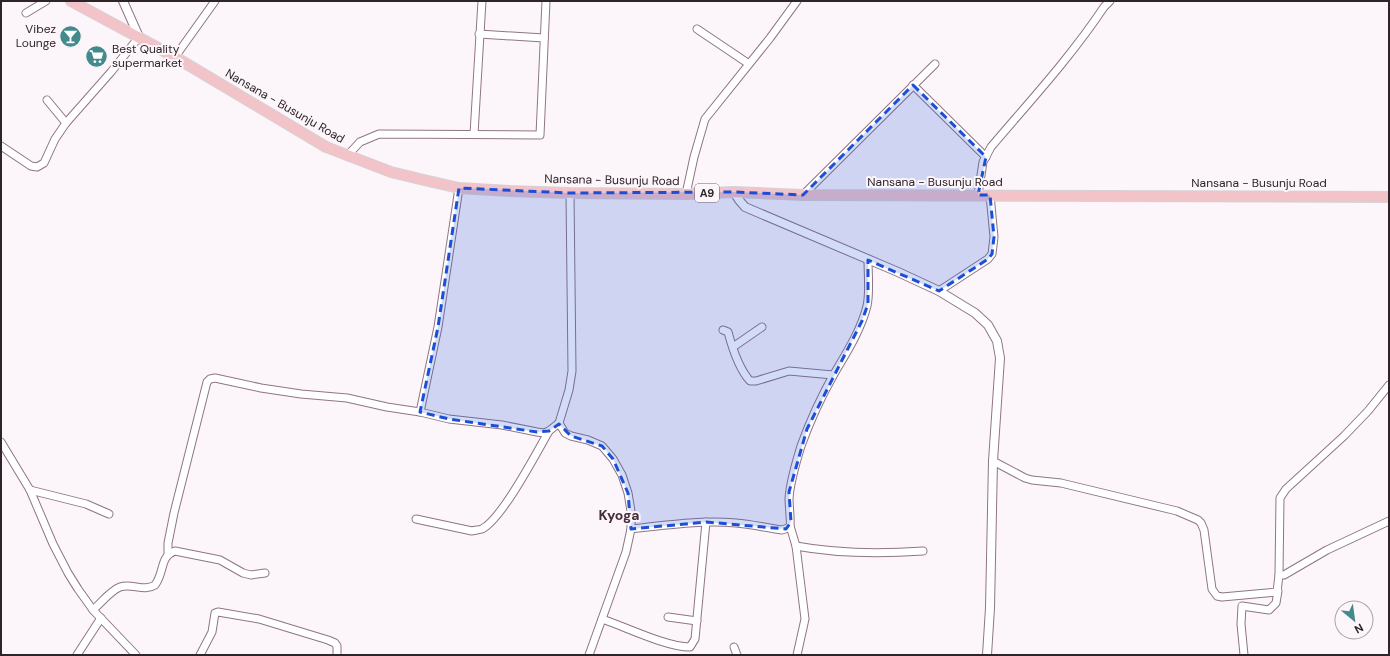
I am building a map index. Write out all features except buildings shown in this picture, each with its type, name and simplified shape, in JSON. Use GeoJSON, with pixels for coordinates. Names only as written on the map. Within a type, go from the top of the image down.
{"type":"FeatureCollection","features":[{"type":"Feature","properties":{"kind":"main road","name":"Nansana - Busunju Road"},"geometry":{"type":"LineString","coordinates":[[71,1],[175,57],[326,147],[391,172],[459,188],[570,193],[686,194],[734,192],[803,195],[1389,197]]}},
{"type":"Feature","properties":{"kind":"street"},"geometry":{"type":"LineString","coordinates":[[26,13],[46,1]]}},
{"type":"Feature","properties":{"kind":"street"},"geometry":{"type":"LineString","coordinates":[[1,146],[31,166],[37,167],[44,163],[55,139],[66,123],[111,72],[139,37],[123,1]]}},
{"type":"Feature","properties":{"kind":"street"},"geometry":{"type":"LineString","coordinates":[[175,57],[215,1]]}},
{"type":"Feature","properties":{"kind":"street"},"geometry":{"type":"LineString","coordinates":[[474,134],[482,1]]}},
{"type":"Feature","properties":{"kind":"street"},"geometry":{"type":"LineString","coordinates":[[348,156],[360,142],[379,134],[540,135],[546,1]]}},
{"type":"Feature","properties":{"kind":"street"},"geometry":{"type":"LineString","coordinates":[[686,194],[694,157],[705,119],[770,38],[797,1]]}},
{"type":"Feature","properties":{"kind":"street"},"geometry":{"type":"LineString","coordinates":[[978,196],[984,162],[991,147],[1074,51],[1104,7],[1110,1]]}},
{"type":"Feature","properties":{"kind":"street"},"geometry":{"type":"LineString","coordinates":[[697,29],[749,64]]}},
{"type":"Feature","properties":{"kind":"street"},"geometry":{"type":"LineString","coordinates":[[479,34],[544,38]]}},
{"type":"Feature","properties":{"kind":"street"},"geometry":{"type":"LineString","coordinates":[[803,195],[935,64]]}},
{"type":"Feature","properties":{"kind":"street"},"geometry":{"type":"LineString","coordinates":[[913,86],[986,157]]}},
{"type":"Feature","properties":{"kind":"street"},"geometry":{"type":"LineString","coordinates":[[47,100],[66,123]]}},
{"type":"Feature","properties":{"kind":"street"},"geometry":{"type":"LineString","coordinates":[[420,412],[438,327],[459,188]]}},
{"type":"Feature","properties":{"kind":"street"},"geometry":{"type":"LineString","coordinates":[[734,192],[745,207],[939,292],[975,313],[988,325],[997,341],[1000,358],[993,461],[990,608],[987,655]]}},
{"type":"Feature","properties":{"kind":"street"},"geometry":{"type":"LineString","coordinates":[[93,610],[119,587],[127,586],[146,588],[155,585],[161,574],[164,561],[168,553],[168,543],[174,513],[197,420],[207,382],[210,379],[215,378],[261,388],[301,394],[347,398],[387,407],[420,412],[450,420],[502,425],[544,433],[559,423],[572,371],[570,193]]}},
{"type":"Feature","properties":{"kind":"street"},"geometry":{"type":"LineString","coordinates":[[939,292],[988,259],[992,254],[994,237],[990,195]]}},
{"type":"Feature","properties":{"kind":"street"},"geometry":{"type":"LineString","coordinates":[[797,655],[805,619],[796,546],[790,526],[789,492],[799,452],[807,429],[834,375],[849,350],[864,316],[868,304],[868,260]]}},
{"type":"Feature","properties":{"kind":"street"},"geometry":{"type":"LineString","coordinates":[[733,347],[762,327]]}},
{"type":"Feature","properties":{"kind":"street"},"geometry":{"type":"LineString","coordinates":[[723,330],[728,332],[746,376],[750,381],[756,381],[789,371],[834,375]]}},
{"type":"Feature","properties":{"kind":"street"},"geometry":{"type":"LineString","coordinates":[[1244,655],[1241,624],[1242,606],[1269,610],[1276,602],[1280,575],[1280,498],[1286,489],[1344,436],[1368,411],[1389,385]]}},
{"type":"Feature","properties":{"kind":"street"},"geometry":{"type":"LineString","coordinates":[[559,423],[565,433],[602,446],[613,458],[622,475],[628,493],[631,511],[631,529],[626,552],[589,655]]}},
{"type":"Feature","properties":{"kind":"street"},"geometry":{"type":"LineString","coordinates":[[416,519],[472,531],[482,529],[502,508],[527,470],[549,431]]}},
{"type":"Feature","properties":{"kind":"street"},"geometry":{"type":"LineString","coordinates":[[1,442],[30,490],[68,573],[93,610],[136,655]]}},
{"type":"Feature","properties":{"kind":"street"},"geometry":{"type":"LineString","coordinates":[[993,461],[1025,478],[1061,483],[1177,511],[1198,520],[1204,530],[1212,589],[1217,596],[1222,597],[1274,593],[1278,591]]}},
{"type":"Feature","properties":{"kind":"street"},"geometry":{"type":"LineString","coordinates":[[30,490],[86,504],[109,514]]}},
{"type":"Feature","properties":{"kind":"street"},"geometry":{"type":"LineString","coordinates":[[1280,575],[1284,575],[1327,550],[1389,521]]}},
{"type":"Feature","properties":{"kind":"street"},"geometry":{"type":"LineString","coordinates":[[631,529],[682,523],[706,522],[736,523],[782,530],[790,526]]}},
{"type":"Feature","properties":{"kind":"street"},"geometry":{"type":"LineString","coordinates":[[602,619],[660,640],[684,647],[690,647],[694,639],[697,621],[706,522]]}},
{"type":"Feature","properties":{"kind":"street"},"geometry":{"type":"LineString","coordinates":[[796,546],[851,553],[886,554],[923,552]]}},
{"type":"Feature","properties":{"kind":"street"},"geometry":{"type":"LineString","coordinates":[[168,553],[175,551],[220,560],[243,573],[251,575],[265,572]]}},
{"type":"Feature","properties":{"kind":"street"},"geometry":{"type":"LineString","coordinates":[[200,655],[212,632],[215,613],[218,612],[259,619],[335,642],[337,646],[337,655]]}},
{"type":"Feature","properties":{"kind":"street"},"geometry":{"type":"LineString","coordinates":[[668,617],[697,621]]}},
{"type":"Feature","properties":{"kind":"street"},"geometry":{"type":"LineString","coordinates":[[77,655],[101,618]]}},
{"type":"Feature","properties":{"kind":"street"},"geometry":{"type":"LineString","coordinates":[[734,647],[737,655]]}},
{"type":"Feature","properties":{"kind":"highlighted area"},"geometry":{"type":"Polygon","coordinates":[[[913,85],[986,157],[978,195],[990,195],[994,237],[992,254],[988,259],[939,291],[868,260],[868,304],[862,321],[807,429],[789,492],[791,522],[786,529],[706,522],[631,529],[628,493],[613,459],[602,446],[571,436],[559,424],[549,431],[537,432],[449,419],[420,412],[438,327],[459,188],[570,193],[734,192],[803,195],[913,85]]]}},
{"type":"Feature","properties":{"kind":"place","name":"Vibez Lounge"},"geometry":{"type":"Point","coordinates":[71,36]}},
{"type":"Feature","properties":{"kind":"place","name":"Best Quality supermarket"},"geometry":{"type":"Point","coordinates":[96,56]}},
{"type":"Feature","properties":{"kind":"district","name":"Kyoga"},"geometry":{"type":"Point","coordinates":[619,515]}}]}
